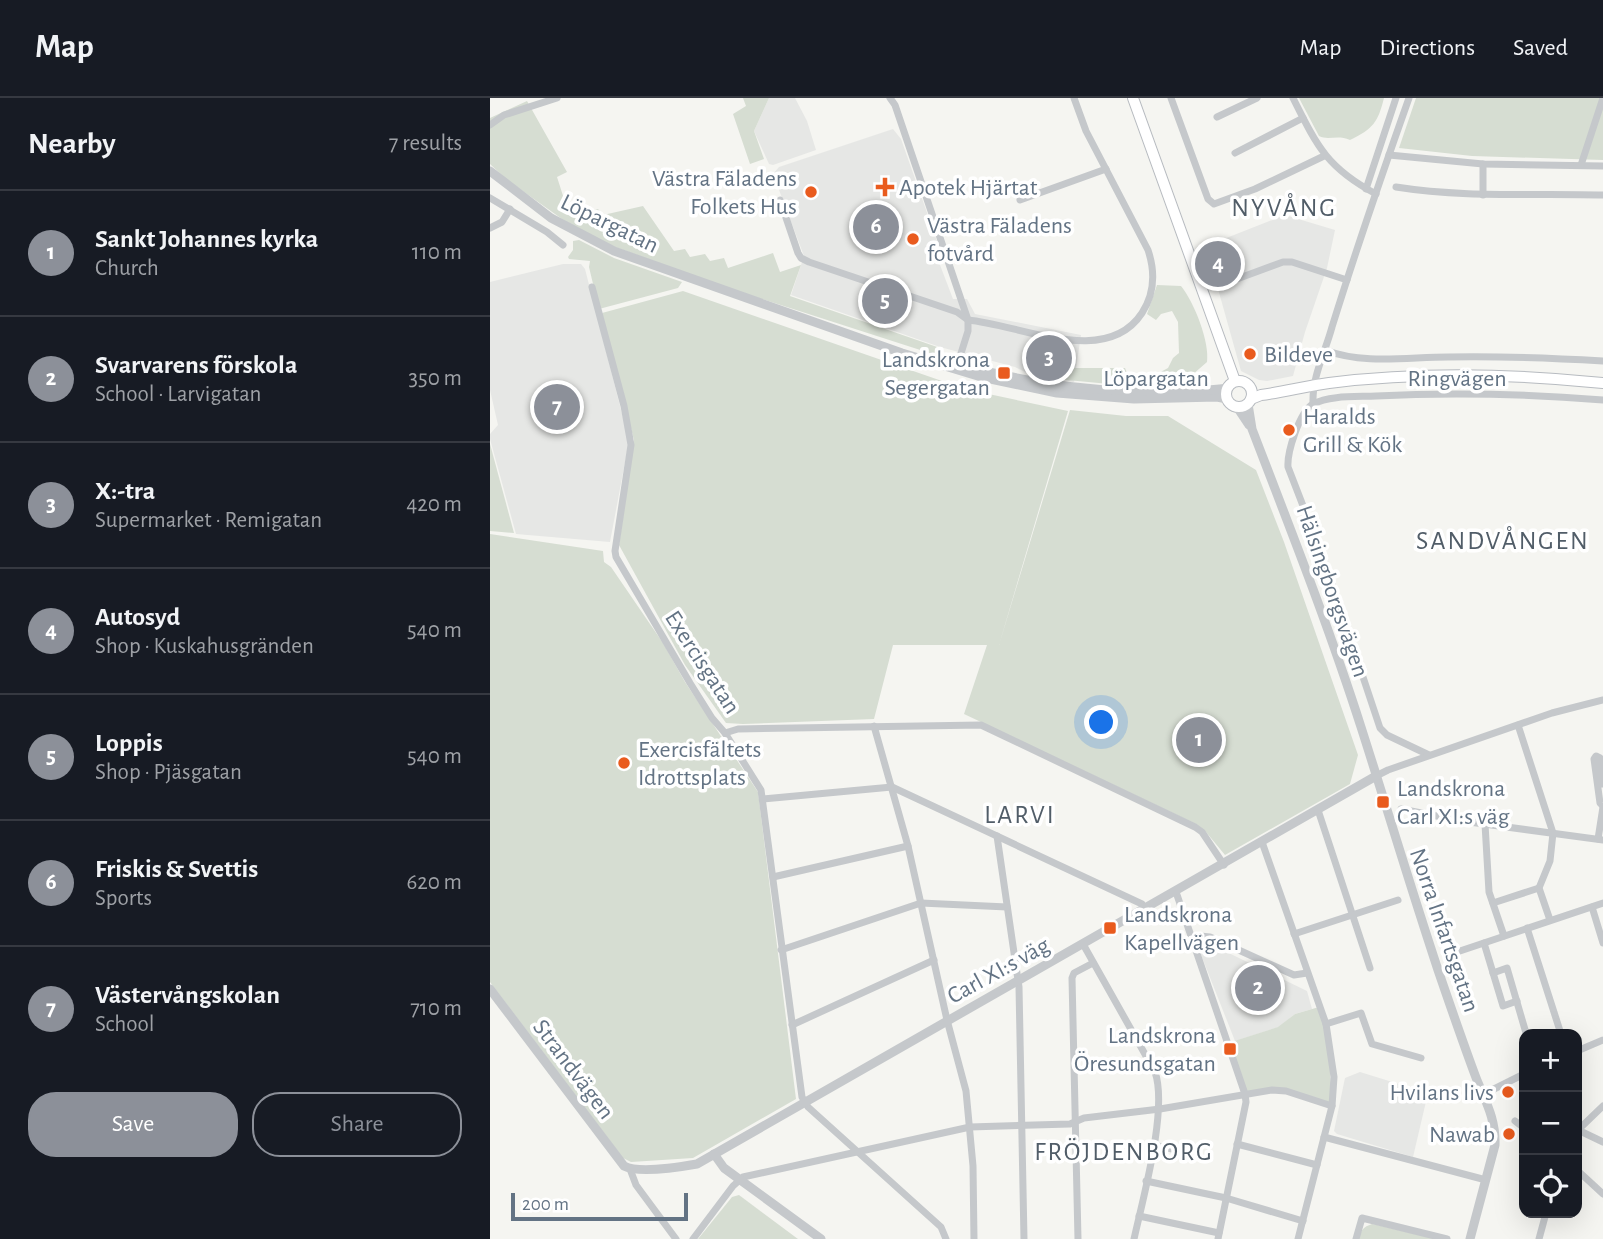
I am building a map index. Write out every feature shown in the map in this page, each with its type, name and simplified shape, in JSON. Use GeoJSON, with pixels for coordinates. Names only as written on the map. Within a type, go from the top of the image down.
{"type":"FeatureCollection","features":[{"type":"Feature","properties":{"kind":"main road"},"geometry":{"type":"LineString","coordinates":[[1133,98],[1229,390],[1231,405],[1245,404],[1251,387],[1243,381],[1229,390]]}},
{"type":"Feature","properties":{"kind":"main road","name":"Ringvägen"},"geometry":{"type":"LineString","coordinates":[[1245,404],[1312,386],[1374,380],[1467,377],[1603,383]]}},
{"type":"Feature","properties":{"kind":"main road","name":"Ringvägen"},"geometry":{"type":"LineString","coordinates":[[1251,387],[1260,389],[1295,384],[1312,386]]}},
{"type":"Feature","properties":{"kind":"street"},"geometry":{"type":"LineString","coordinates":[[490,125],[504,115],[557,98]]}},
{"type":"Feature","properties":{"kind":"street"},"geometry":{"type":"LineString","coordinates":[[780,200],[801,258],[957,312],[968,320],[1071,340],[1092,341],[1116,335],[1135,322],[1147,303],[1152,291],[1153,270],[1148,250],[1086,131],[1074,98]]}},
{"type":"Feature","properties":{"kind":"street"},"geometry":{"type":"LineString","coordinates":[[1171,98],[1208,199],[1213,204],[1255,189],[1324,156]]}},
{"type":"Feature","properties":{"kind":"street"},"geometry":{"type":"LineString","coordinates":[[1217,117],[1257,98]]}},
{"type":"Feature","properties":{"kind":"street"},"geometry":{"type":"LineString","coordinates":[[1293,98],[1324,156],[1345,175],[1376,194]]}},
{"type":"Feature","properties":{"kind":"street"},"geometry":{"type":"LineString","coordinates":[[1366,188],[1396,98]]}},
{"type":"Feature","properties":{"kind":"street"},"geometry":{"type":"LineString","coordinates":[[1313,404],[1312,386],[1409,98]]}},
{"type":"Feature","properties":{"kind":"street"},"geometry":{"type":"LineString","coordinates":[[1581,165],[1603,98]]}},
{"type":"Feature","properties":{"kind":"street"},"geometry":{"type":"LineString","coordinates":[[1235,153],[1303,118]]}},
{"type":"Feature","properties":{"kind":"street"},"geometry":{"type":"LineString","coordinates":[[899,123],[968,320],[968,331],[957,367]]}},
{"type":"Feature","properties":{"kind":"street"},"geometry":{"type":"LineString","coordinates":[[1385,131],[1396,135]]}},
{"type":"Feature","properties":{"kind":"street"},"geometry":{"type":"LineString","coordinates":[[1389,155],[1483,164],[1603,166]]}},
{"type":"Feature","properties":{"kind":"street"},"geometry":{"type":"LineString","coordinates":[[1483,164],[1483,195]]}},
{"type":"Feature","properties":{"kind":"street"},"geometry":{"type":"LineString","coordinates":[[1020,200],[1106,169]]}},
{"type":"Feature","properties":{"kind":"street","name":"Löpargatan"},"geometry":{"type":"LineString","coordinates":[[490,171],[536,208],[600,245],[648,265],[957,367],[1057,386],[1143,391],[1229,390]]}},
{"type":"Feature","properties":{"kind":"street"},"geometry":{"type":"LineString","coordinates":[[1396,187],[1447,194],[1603,195]]}},
{"type":"Feature","properties":{"kind":"street"},"geometry":{"type":"LineString","coordinates":[[490,198],[547,232],[563,245]]}},
{"type":"Feature","properties":{"kind":"street"},"geometry":{"type":"LineString","coordinates":[[490,228],[502,222],[510,209]]}},
{"type":"Feature","properties":{"kind":"street"},"geometry":{"type":"LineString","coordinates":[[1226,283],[1283,262],[1292,262],[1347,280]]}},
{"type":"Feature","properties":{"kind":"street","name":"Exercisgatan"},"geometry":{"type":"LineString","coordinates":[[592,287],[624,406],[631,445],[616,557],[690,683],[761,790],[804,1102]]}},
{"type":"Feature","properties":{"kind":"street","name":"Ringvägen"},"geometry":{"type":"LineString","coordinates":[[1325,351],[1382,359],[1503,357],[1603,361]]}},
{"type":"Feature","properties":{"kind":"street","name":"Ringvägen"},"geometry":{"type":"LineString","coordinates":[[1313,404],[1353,397],[1421,394],[1497,394],[1603,400]]}},
{"type":"Feature","properties":{"kind":"street","name":"Hälsingborgsvägen"},"geometry":{"type":"LineString","coordinates":[[1245,404],[1332,644],[1376,776]]}},
{"type":"Feature","properties":{"kind":"street","name":"Hälsingborgsvägen"},"geometry":{"type":"LineString","coordinates":[[1313,404],[1305,410],[1301,420],[1287,457],[1288,467],[1324,561],[1380,728],[1387,735],[1429,755]]}},
{"type":"Feature","properties":{"kind":"street"},"geometry":{"type":"LineString","coordinates":[[1376,776],[1518,725],[1585,703],[1603,700]]}},
{"type":"Feature","properties":{"kind":"street"},"geometry":{"type":"LineString","coordinates":[[725,733],[737,729],[981,725],[1195,827],[1202,832],[1224,865]]}},
{"type":"Feature","properties":{"kind":"street"},"geometry":{"type":"LineString","coordinates":[[1518,725],[1553,833],[1550,861],[1539,888],[1550,920]]}},
{"type":"Feature","properties":{"kind":"street"},"geometry":{"type":"LineString","coordinates":[[874,726],[908,846],[947,1020],[966,1091],[974,1239]]}},
{"type":"Feature","properties":{"kind":"street"},"geometry":{"type":"LineString","coordinates":[[1401,809],[1485,824],[1601,839],[1603,807],[1600,803],[1594,758],[1596,756],[1600,758],[1603,784]]}},
{"type":"Feature","properties":{"kind":"street","name":"Carl XI:s väg"},"geometry":{"type":"LineString","coordinates":[[631,1169],[697,1164],[1376,776]]}},
{"type":"Feature","properties":{"kind":"street","name":"Norra Infartsgatan"},"geometry":{"type":"LineString","coordinates":[[1376,776],[1449,1004],[1496,1129],[1496,1144],[1471,1239]]}},
{"type":"Feature","properties":{"kind":"street"},"geometry":{"type":"LineString","coordinates":[[763,799],[892,787],[1142,904],[1145,909]]}},
{"type":"Feature","properties":{"kind":"street"},"geometry":{"type":"LineString","coordinates":[[1318,810],[1370,968]]}},
{"type":"Feature","properties":{"kind":"street"},"geometry":{"type":"LineString","coordinates":[[1485,824],[1489,891],[1504,936]]}},
{"type":"Feature","properties":{"kind":"street"},"geometry":{"type":"LineString","coordinates":[[998,836],[1019,980],[1024,1239]]}},
{"type":"Feature","properties":{"kind":"street"},"geometry":{"type":"LineString","coordinates":[[1262,842],[1326,1024],[1334,1077],[1332,1106],[1298,1239]]}},
{"type":"Feature","properties":{"kind":"street"},"geometry":{"type":"LineString","coordinates":[[773,877],[908,846]]}},
{"type":"Feature","properties":{"kind":"street"},"geometry":{"type":"LineString","coordinates":[[1493,903],[1539,888]]}},
{"type":"Feature","properties":{"kind":"street"},"geometry":{"type":"LineString","coordinates":[[1139,1216],[1219,1236],[1246,1102],[1176,892]]}},
{"type":"Feature","properties":{"kind":"street"},"geometry":{"type":"LineString","coordinates":[[1294,934],[1398,900]]}},
{"type":"Feature","properties":{"kind":"street"},"geometry":{"type":"LineString","coordinates":[[782,950],[921,903],[1007,907]]}},
{"type":"Feature","properties":{"kind":"street"},"geometry":{"type":"LineString","coordinates":[[1448,955],[1603,903]]}},
{"type":"Feature","properties":{"kind":"street"},"geometry":{"type":"LineString","coordinates":[[1592,907],[1603,943]]}},
{"type":"Feature","properties":{"kind":"street"},"geometry":{"type":"LineString","coordinates":[[1527,928],[1559,1029]]}},
{"type":"Feature","properties":{"kind":"street"},"geometry":{"type":"LineString","coordinates":[[1193,939],[1210,937],[1294,975],[1307,973]]}},
{"type":"Feature","properties":{"kind":"street"},"geometry":{"type":"LineString","coordinates":[[1484,943],[1503,1006],[1517,1001]]}},
{"type":"Feature","properties":{"kind":"street"},"geometry":{"type":"LineString","coordinates":[[1083,944],[1155,1072],[1159,1084],[1160,1109],[1134,1239]]}},
{"type":"Feature","properties":{"kind":"street"},"geometry":{"type":"LineString","coordinates":[[792,1026],[934,960]]}},
{"type":"Feature","properties":{"kind":"street"},"geometry":{"type":"LineString","coordinates":[[1078,1239],[1072,978],[1074,973],[1093,963]]}},
{"type":"Feature","properties":{"kind":"street"},"geometry":{"type":"LineString","coordinates":[[1493,972],[1507,968],[1525,1029]]}},
{"type":"Feature","properties":{"kind":"street","name":"Strandvägen"},"geometry":{"type":"LineString","coordinates":[[491,991],[615,1157],[631,1169]]}},
{"type":"Feature","properties":{"kind":"street"},"geometry":{"type":"LineString","coordinates":[[1326,1024],[1361,1013],[1372,1044],[1421,1058]]}},
{"type":"Feature","properties":{"kind":"street"},"geometry":{"type":"LineString","coordinates":[[1582,1049],[1603,1040]]}},
{"type":"Feature","properties":{"kind":"street"},"geometry":{"type":"LineString","coordinates":[[1484,1094],[1519,1076]]}},
{"type":"Feature","properties":{"kind":"street"},"geometry":{"type":"LineString","coordinates":[[693,1239],[739,1180],[752,1174],[860,1153],[970,1127],[1077,1121],[1279,1090],[1332,1106]]}},
{"type":"Feature","properties":{"kind":"street"},"geometry":{"type":"LineString","coordinates":[[804,1102],[941,1227],[946,1239]]}},
{"type":"Feature","properties":{"kind":"street"},"geometry":{"type":"LineString","coordinates":[[1582,1127],[1599,1113],[1603,1105]]}},
{"type":"Feature","properties":{"kind":"street"},"geometry":{"type":"LineString","coordinates":[[1515,1121],[1519,1124]]}},
{"type":"Feature","properties":{"kind":"street"},"geometry":{"type":"LineString","coordinates":[[1582,1132],[1603,1142]]}},
{"type":"Feature","properties":{"kind":"street"},"geometry":{"type":"LineString","coordinates":[[1324,1137],[1486,1180]]}},
{"type":"Feature","properties":{"kind":"street"},"geometry":{"type":"LineString","coordinates":[[1237,1144],[1317,1165]]}},
{"type":"Feature","properties":{"kind":"street"},"geometry":{"type":"LineString","coordinates":[[1153,1145],[1196,1154]]}},
{"type":"Feature","properties":{"kind":"street"},"geometry":{"type":"LineString","coordinates":[[715,1154],[724,1168],[821,1239]]}},
{"type":"Feature","properties":{"kind":"street"},"geometry":{"type":"LineString","coordinates":[[631,1169],[636,1185],[676,1239]]}},
{"type":"Feature","properties":{"kind":"street"},"geometry":{"type":"LineString","coordinates":[[1582,1175],[1603,1194]]}},
{"type":"Feature","properties":{"kind":"street"},"geometry":{"type":"LineString","coordinates":[[1146,1181],[1226,1198],[1303,1221]]}},
{"type":"Feature","properties":{"kind":"street"},"geometry":{"type":"LineString","coordinates":[[1356,1239],[1362,1218],[1447,1239]]}},
{"type":"Feature","properties":{"kind":"street"},"geometry":{"type":"LineString","coordinates":[[1539,1239],[1545,1218]]}},
{"type":"Feature","properties":{"kind":"shaded area"},"geometry":{"type":"Polygon","coordinates":[[[743,98],[769,98],[754,131],[764,159],[750,164],[733,114],[746,106],[743,98]]]}},
{"type":"Feature","properties":{"kind":"shaded area"},"geometry":{"type":"Polygon","coordinates":[[[769,98],[795,98],[807,121],[816,150],[773,165],[769,164],[754,131],[769,98]]]}},
{"type":"Feature","properties":{"kind":"shaded area"},"geometry":{"type":"Polygon","coordinates":[[[1299,98],[1384,98],[1373,124],[1350,140],[1319,136],[1299,98]]]}},
{"type":"Feature","properties":{"kind":"shaded area"},"geometry":{"type":"Polygon","coordinates":[[[1416,98],[1603,98],[1603,160],[1472,156],[1399,148],[1416,98]]]}},
{"type":"Feature","properties":{"kind":"shaded area"},"geometry":{"type":"Polygon","coordinates":[[[527,101],[567,172],[557,177],[565,202],[587,213],[598,209],[603,215],[643,206],[674,251],[685,249],[690,257],[705,254],[710,261],[724,258],[728,268],[773,253],[780,272],[801,265],[790,296],[940,348],[942,357],[731,289],[604,243],[562,219],[506,179],[490,164],[490,118],[527,101]]]}},
{"type":"Feature","properties":{"kind":"shaded area"},"geometry":{"type":"Polygon","coordinates":[[[893,129],[901,139],[937,241],[932,244],[953,299],[967,299],[975,314],[1081,335],[1074,382],[1029,374],[1015,367],[940,347],[791,295],[804,256],[773,174],[779,167],[893,129]]]}},
{"type":"Feature","properties":{"kind":"shaded area"},"geometry":{"type":"Polygon","coordinates":[[[1285,215],[1335,230],[1327,268],[1293,376],[1259,380],[1241,371],[1206,246],[1285,215]]]}},
{"type":"Feature","properties":{"kind":"shaded area"},"geometry":{"type":"Polygon","coordinates":[[[579,240],[614,258],[682,282],[678,288],[599,309],[590,261],[568,257],[573,250],[573,241],[579,240]]]}},
{"type":"Feature","properties":{"kind":"shaded area"},"geometry":{"type":"Polygon","coordinates":[[[563,264],[581,264],[585,269],[629,441],[610,542],[516,534],[490,439],[490,434],[498,425],[490,390],[490,282],[563,264]]]}},
{"type":"Feature","properties":{"kind":"shaded area"},"geometry":{"type":"Polygon","coordinates":[[[1157,285],[1181,286],[1186,293],[1204,333],[1207,362],[1184,382],[1134,385],[1132,381],[1137,376],[1155,375],[1168,368],[1179,353],[1178,322],[1172,311],[1161,314],[1156,320],[1147,314],[1157,285]]]}},
{"type":"Feature","properties":{"kind":"shaded area"},"geometry":{"type":"Polygon","coordinates":[[[683,291],[965,389],[1068,411],[999,645],[1070,410],[1126,416],[1168,416],[1256,470],[1284,542],[1358,755],[1350,784],[1225,855],[1196,824],[964,714],[987,645],[893,645],[874,719],[726,723],[685,665],[619,545],[634,440],[602,313],[683,291]]]}},
{"type":"Feature","properties":{"kind":"shaded area"},"geometry":{"type":"Polygon","coordinates":[[[1072,368],[1125,368],[1127,373],[1120,385],[1067,380],[1039,374],[1040,369],[1070,372],[1072,368]]]}},
{"type":"Feature","properties":{"kind":"shaded area"},"geometry":{"type":"Polygon","coordinates":[[[490,444],[514,533],[490,531],[490,444]]]}},
{"type":"Feature","properties":{"kind":"shaded area"},"geometry":{"type":"Polygon","coordinates":[[[490,534],[603,551],[604,562],[611,567],[663,643],[685,682],[758,792],[796,1099],[693,1158],[631,1162],[623,1158],[490,982],[490,534]]]}},
{"type":"Feature","properties":{"kind":"shaded area"},"geometry":{"type":"Polygon","coordinates":[[[1201,937],[1206,942],[1307,991],[1312,1009],[1295,1014],[1279,1027],[1235,1041],[1196,942],[1201,937]]]}},
{"type":"Feature","properties":{"kind":"shaded area"},"geometry":{"type":"Polygon","coordinates":[[[1319,1007],[1328,1035],[1332,1106],[1286,1091],[1245,1094],[1228,1043],[1278,1027],[1295,1014],[1319,1007]]]}},
{"type":"Feature","properties":{"kind":"shaded area"},"geometry":{"type":"Polygon","coordinates":[[[1360,1072],[1428,1093],[1413,1157],[1334,1131],[1345,1078],[1360,1072]]]}},
{"type":"Feature","properties":{"kind":"shaded area"},"geometry":{"type":"Polygon","coordinates":[[[739,1195],[798,1239],[698,1239],[732,1197],[739,1195]]]}},
{"type":"Feature","properties":{"kind":"shaded area"},"geometry":{"type":"Polygon","coordinates":[[[1372,1224],[1436,1239],[1359,1239],[1363,1229],[1372,1224]]]}},
{"type":"Feature","properties":{"kind":"place","name":"Apotek Hjärtat"},"geometry":{"type":"Point","coordinates":[885,187]}},
{"type":"Feature","properties":{"kind":"place","name":"Västra Fäladens Folkets Hus"},"geometry":{"type":"Point","coordinates":[811,192]}},
{"type":"Feature","properties":{"kind":"place","name":"Friskis & Svettis"},"geometry":{"type":"Point","coordinates":[876,227]}},
{"type":"Feature","properties":{"kind":"place","name":"Västra Fäladens fotvård"},"geometry":{"type":"Point","coordinates":[913,239]}},
{"type":"Feature","properties":{"kind":"place","name":"Autosyd"},"geometry":{"type":"Point","coordinates":[1218,264]}},
{"type":"Feature","properties":{"kind":"place","name":"Loppis"},"geometry":{"type":"Point","coordinates":[885,301]}},
{"type":"Feature","properties":{"kind":"place","name":"Bildeve"},"geometry":{"type":"Point","coordinates":[1250,354]}},
{"type":"Feature","properties":{"kind":"place","name":"X:-tra"},"geometry":{"type":"Point","coordinates":[1049,358]}},
{"type":"Feature","properties":{"kind":"place","name":"Landskrona Segergatan"},"geometry":{"type":"Point","coordinates":[1004,373]}},
{"type":"Feature","properties":{"kind":"place","name":"Västervångskolan"},"geometry":{"type":"Point","coordinates":[557,407]}},
{"type":"Feature","properties":{"kind":"place","name":"Haralds Grill & Kök"},"geometry":{"type":"Point","coordinates":[1289,430]}},
{"type":"Feature","properties":{"kind":"place","name":"Sankt Johannes kyrka"},"geometry":{"type":"Point","coordinates":[1199,740]}},
{"type":"Feature","properties":{"kind":"place","name":"Exercisfältets Idrottsplats"},"geometry":{"type":"Point","coordinates":[624,763]}},
{"type":"Feature","properties":{"kind":"place","name":"Landskrona Carl XI:s väg"},"geometry":{"type":"Point","coordinates":[1383,802]}},
{"type":"Feature","properties":{"kind":"place","name":"Landskrona Kapellvägen"},"geometry":{"type":"Point","coordinates":[1110,928]}},
{"type":"Feature","properties":{"kind":"place","name":"Svarvarens förskola"},"geometry":{"type":"Point","coordinates":[1258,988]}},
{"type":"Feature","properties":{"kind":"place","name":"Landskrona Öresundsgatan"},"geometry":{"type":"Point","coordinates":[1230,1049]}},
{"type":"Feature","properties":{"kind":"place","name":"Hvilans livs"},"geometry":{"type":"Point","coordinates":[1508,1092]}},
{"type":"Feature","properties":{"kind":"place","name":"Nawab"},"geometry":{"type":"Point","coordinates":[1509,1134]}},
{"type":"Feature","properties":{"kind":"district","name":"NYVÅNG"},"geometry":{"type":"Point","coordinates":[1284,207]}},
{"type":"Feature","properties":{"kind":"district","name":"SANDVÅNGEN"},"geometry":{"type":"Point","coordinates":[1503,540]}},
{"type":"Feature","properties":{"kind":"district","name":"LARVI"},"geometry":{"type":"Point","coordinates":[1020,814]}},
{"type":"Feature","properties":{"kind":"district","name":"FRÖJDENBORG"},"geometry":{"type":"Point","coordinates":[1124,1151]}}]}
